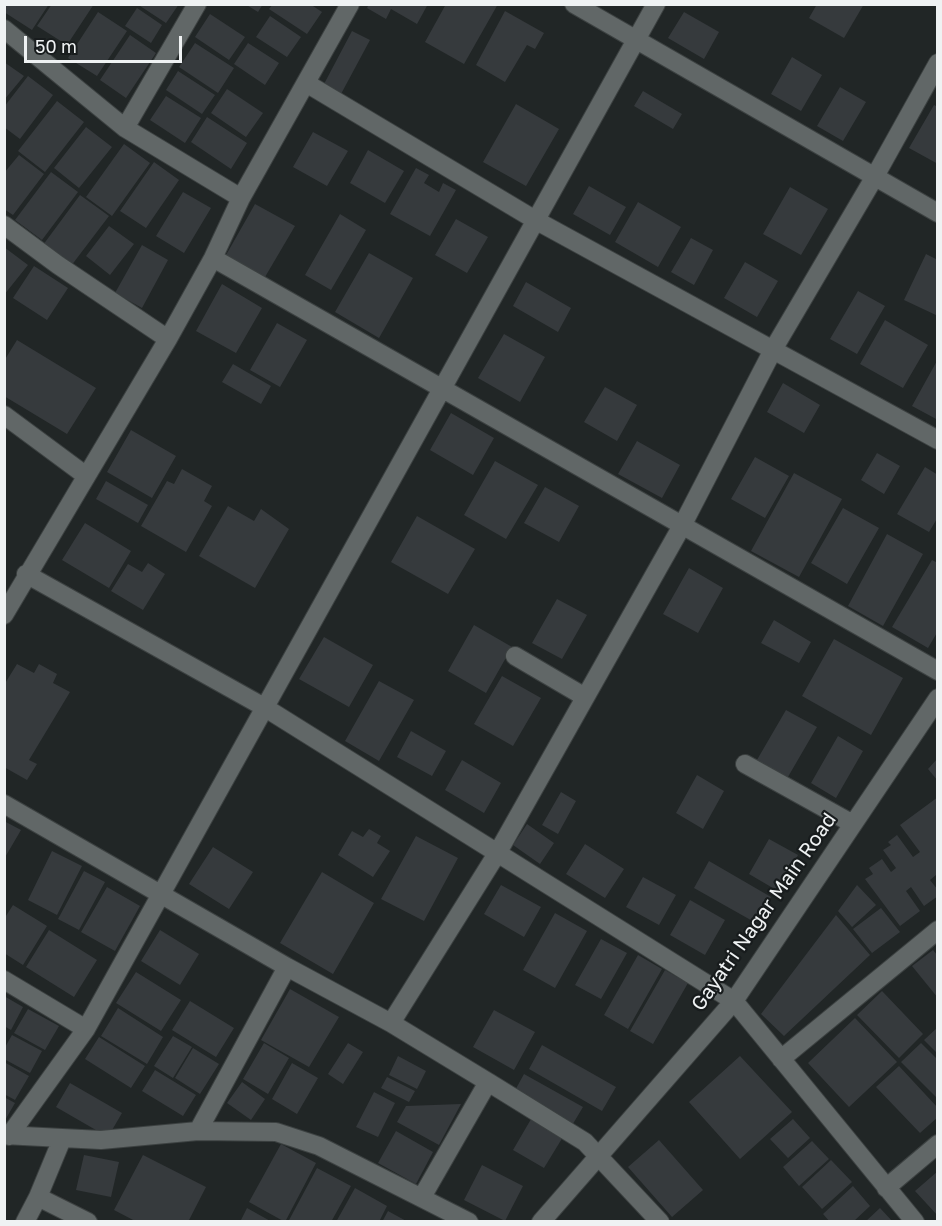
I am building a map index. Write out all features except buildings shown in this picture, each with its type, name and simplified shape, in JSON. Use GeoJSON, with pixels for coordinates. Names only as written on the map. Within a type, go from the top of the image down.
{"type":"FeatureCollection","features":[{"type":"Feature","properties":{"kind":"street"},"geometry":{"type":"LineString","coordinates":[[125,128],[197,4]]}},
{"type":"Feature","properties":{"kind":"street"},"geometry":{"type":"LineString","coordinates":[[4,615],[26,574],[168,339],[213,258],[241,198],[350,4]]}},
{"type":"Feature","properties":{"kind":"street"},"geometry":{"type":"LineString","coordinates":[[574,4],[938,213]]}},
{"type":"Feature","properties":{"kind":"street"},"geometry":{"type":"LineString","coordinates":[[7,1135],[86,1029],[656,4]]}},
{"type":"Feature","properties":{"kind":"street"},"geometry":{"type":"LineString","coordinates":[[4,28],[125,128],[241,198]]}},
{"type":"Feature","properties":{"kind":"street"},"geometry":{"type":"LineString","coordinates":[[391,1023],[498,852],[683,524],[774,348],[874,178],[938,63]]}},
{"type":"Feature","properties":{"kind":"street"},"geometry":{"type":"LineString","coordinates":[[306,83],[537,221],[774,348],[938,440]]}},
{"type":"Feature","properties":{"kind":"street"},"geometry":{"type":"LineString","coordinates":[[4,225],[168,339]]}},
{"type":"Feature","properties":{"kind":"street"},"geometry":{"type":"LineString","coordinates":[[213,258],[938,671]]}},
{"type":"Feature","properties":{"kind":"street"},"geometry":{"type":"LineString","coordinates":[[4,415],[85,476]]}},
{"type":"Feature","properties":{"kind":"street"},"geometry":{"type":"LineString","coordinates":[[26,574],[264,707],[734,1001],[915,1221]]}},
{"type":"Feature","properties":{"kind":"street"},"geometry":{"type":"LineString","coordinates":[[515,656],[585,697]]}},
{"type":"Feature","properties":{"kind":"street","name":"Gayatri Nagar Main Road"},"geometry":{"type":"LineString","coordinates":[[541,1221],[734,1001],[938,698]]}},
{"type":"Feature","properties":{"kind":"street"},"geometry":{"type":"LineString","coordinates":[[746,764],[853,824]]}},
{"type":"Feature","properties":{"kind":"street"},"geometry":{"type":"LineString","coordinates":[[4,804],[287,967],[391,1023],[571,1131],[660,1221]]}},
{"type":"Feature","properties":{"kind":"street"},"geometry":{"type":"LineString","coordinates":[[781,1059],[938,930]]}},
{"type":"Feature","properties":{"kind":"street"},"geometry":{"type":"LineString","coordinates":[[198,1131],[287,967]]}},
{"type":"Feature","properties":{"kind":"street"},"geometry":{"type":"LineString","coordinates":[[4,980],[86,1029]]}},
{"type":"Feature","properties":{"kind":"street"},"geometry":{"type":"LineString","coordinates":[[422,1197],[488,1082]]}},
{"type":"Feature","properties":{"kind":"street"},"geometry":{"type":"LineString","coordinates":[[7,1135],[101,1140],[198,1131],[276,1132],[297,1137],[469,1221]]}},
{"type":"Feature","properties":{"kind":"street"},"geometry":{"type":"LineString","coordinates":[[25,1221],[38,1197],[62,1139]]}},
{"type":"Feature","properties":{"kind":"street"},"geometry":{"type":"LineString","coordinates":[[886,1188],[938,1144]]}},
{"type":"Feature","properties":{"kind":"street"},"geometry":{"type":"LineString","coordinates":[[38,1197],[88,1221]]}}]}
